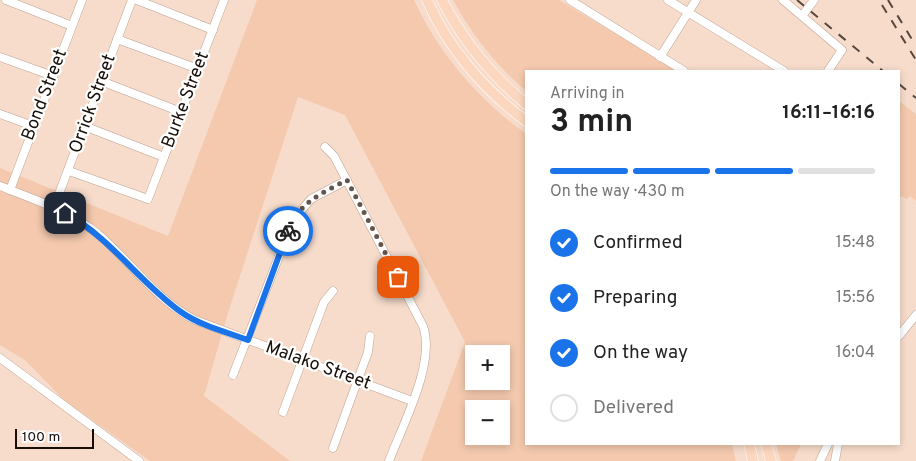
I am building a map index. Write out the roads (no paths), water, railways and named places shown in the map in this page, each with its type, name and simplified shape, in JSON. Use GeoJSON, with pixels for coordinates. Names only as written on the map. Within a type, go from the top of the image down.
{"type":"FeatureCollection","features":[{"type":"Feature","properties":{"kind":"main road"},"geometry":{"type":"LineString","coordinates":[[427,0],[443,30],[468,66],[498,98],[525,120]]}},
{"type":"Feature","properties":{"kind":"main road"},"geometry":{"type":"LineString","coordinates":[[442,0],[473,50],[493,74],[525,103]]}},
{"type":"Feature","properties":{"kind":"main road"},"geometry":{"type":"LineString","coordinates":[[749,445],[753,461]]}},
{"type":"Feature","properties":{"kind":"main road"},"geometry":{"type":"LineString","coordinates":[[766,445],[771,461]]}},
{"type":"Feature","properties":{"kind":"street"},"geometry":{"type":"LineString","coordinates":[[6,0],[72,26]]}},
{"type":"Feature","properties":{"kind":"street","name":"Bond Street"},"geometry":{"type":"LineString","coordinates":[[10,190],[82,0]]}},
{"type":"Feature","properties":{"kind":"street","name":"Orrick Street"},"geometry":{"type":"LineString","coordinates":[[54,207],[132,0]]}},
{"type":"Feature","properties":{"kind":"street"},"geometry":{"type":"LineString","coordinates":[[137,0],[213,30]]}},
{"type":"Feature","properties":{"kind":"street","name":"Burke Street"},"geometry":{"type":"LineString","coordinates":[[69,171],[148,199],[224,0]]}},
{"type":"Feature","properties":{"kind":"street"},"geometry":{"type":"LineString","coordinates":[[570,0],[682,70]]}},
{"type":"Feature","properties":{"kind":"street"},"geometry":{"type":"LineString","coordinates":[[668,0],[782,70]]}},
{"type":"Feature","properties":{"kind":"street"},"geometry":{"type":"LineString","coordinates":[[660,57],[696,0]]}},
{"type":"Feature","properties":{"kind":"street"},"geometry":{"type":"LineString","coordinates":[[783,0],[842,50],[829,70]]}},
{"type":"Feature","properties":{"kind":"street"},"geometry":{"type":"LineString","coordinates":[[802,16],[814,0]]}},
{"type":"Feature","properties":{"kind":"street"},"geometry":{"type":"LineString","coordinates":[[117,39],[198,69]]}},
{"type":"Feature","properties":{"kind":"street"},"geometry":{"type":"LineString","coordinates":[[0,57],[52,76]]}},
{"type":"Feature","properties":{"kind":"street"},"geometry":{"type":"LineString","coordinates":[[767,70],[769,63]]}},
{"type":"Feature","properties":{"kind":"street"},"geometry":{"type":"LineString","coordinates":[[101,81],[181,112]]}},
{"type":"Feature","properties":{"kind":"street"},"geometry":{"type":"LineString","coordinates":[[0,114],[33,126]]}},
{"type":"Feature","properties":{"kind":"street"},"geometry":{"type":"LineString","coordinates":[[84,126],[164,156]]}},
{"type":"Feature","properties":{"kind":"street"},"geometry":{"type":"LineString","coordinates":[[325,147],[334,156],[426,332],[427,360],[389,461]]}},
{"type":"Feature","properties":{"kind":"street"},"geometry":{"type":"LineString","coordinates":[[233,375],[293,220],[312,199],[347,180]]}},
{"type":"Feature","properties":{"kind":"street","name":"Malako Street"},"geometry":{"type":"LineString","coordinates":[[0,186],[54,207],[96,233],[181,312],[203,323],[412,401]]}},
{"type":"Feature","properties":{"kind":"street"},"geometry":{"type":"LineString","coordinates":[[283,412],[324,302],[333,291]]}},
{"type":"Feature","properties":{"kind":"street"},"geometry":{"type":"LineString","coordinates":[[900,335],[916,315]]}},
{"type":"Feature","properties":{"kind":"street"},"geometry":{"type":"LineString","coordinates":[[334,448],[370,348],[370,336]]}},
{"type":"Feature","properties":{"kind":"street"},"geometry":{"type":"LineString","coordinates":[[0,358],[138,461]]}},
{"type":"Feature","properties":{"kind":"street"},"geometry":{"type":"LineString","coordinates":[[820,461],[828,445]]}},
{"type":"Feature","properties":{"kind":"street"},"geometry":{"type":"LineString","coordinates":[[835,461],[838,445]]}},
{"type":"Feature","properties":{"kind":"railway"},"geometry":{"type":"LineString","coordinates":[[797,0],[882,70]]}},
{"type":"Feature","properties":{"kind":"railway"},"geometry":{"type":"LineString","coordinates":[[888,0],[916,46]]}},
{"type":"Feature","properties":{"kind":"railway"},"geometry":{"type":"LineString","coordinates":[[882,5],[916,60]]}},
{"type":"Feature","properties":{"kind":"railway"},"geometry":{"type":"LineString","coordinates":[[900,85],[916,98]]}}]}
